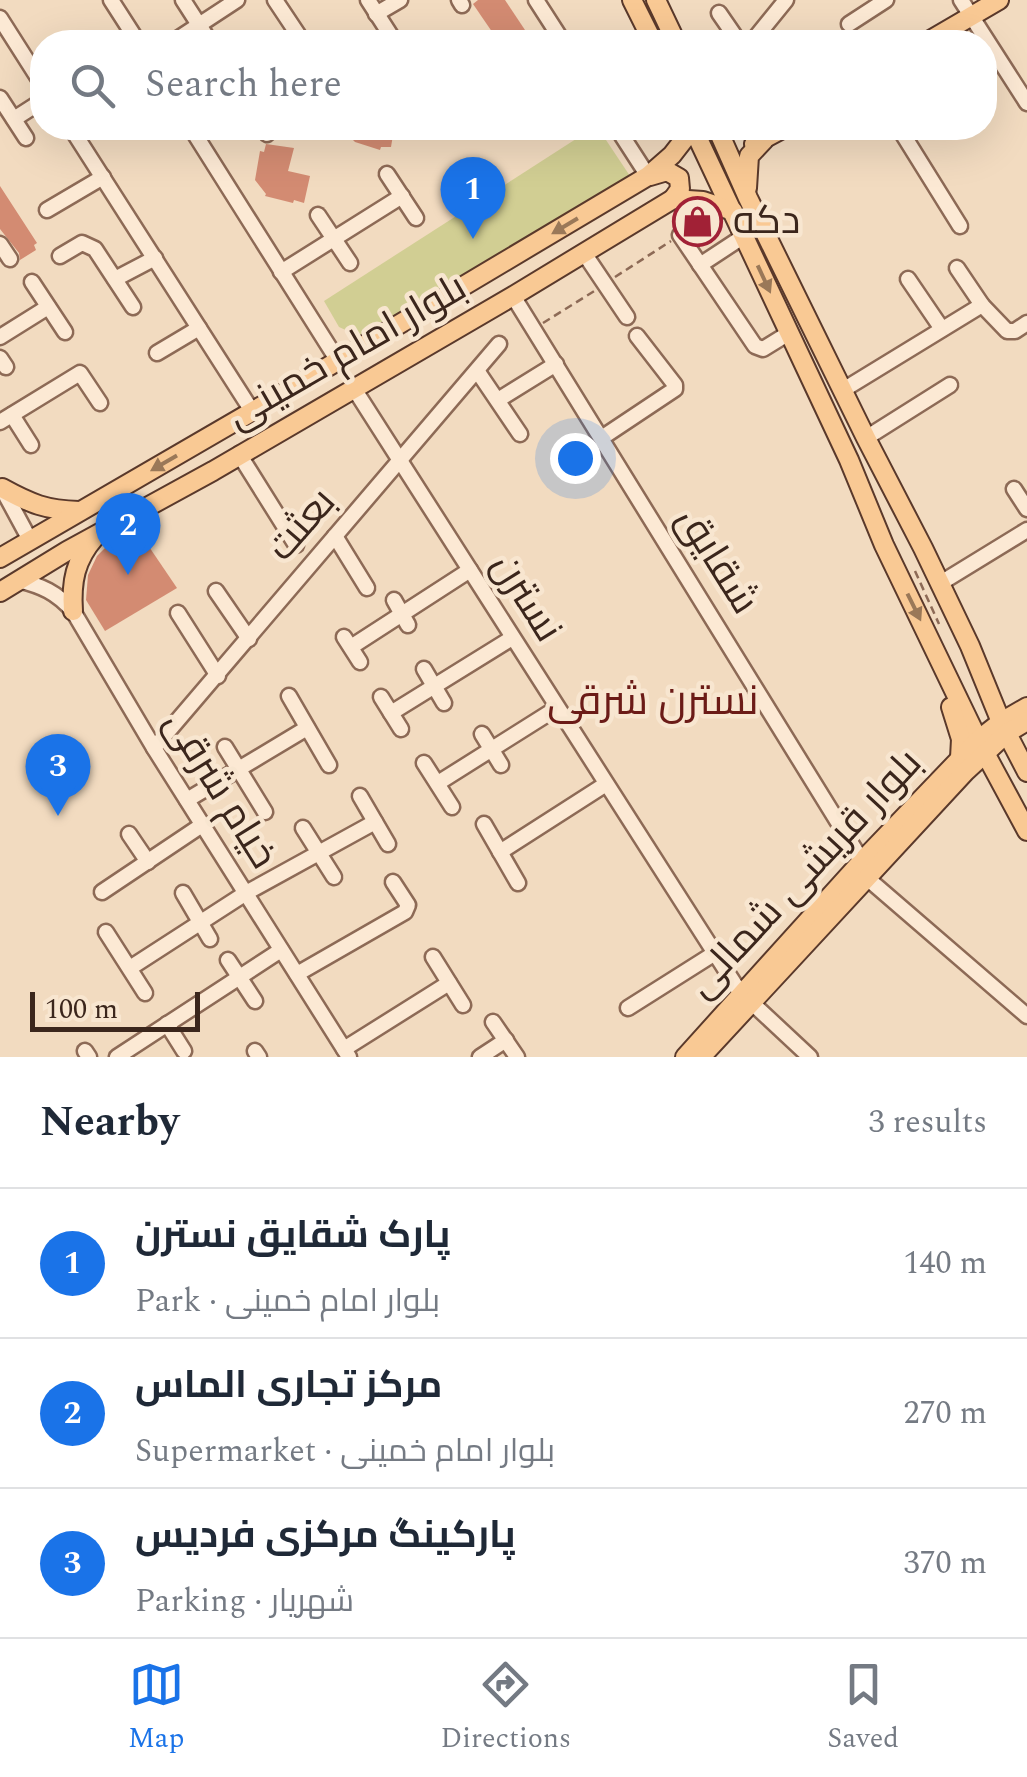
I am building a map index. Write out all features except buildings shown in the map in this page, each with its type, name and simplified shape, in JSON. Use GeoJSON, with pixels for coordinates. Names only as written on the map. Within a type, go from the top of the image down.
{"type":"FeatureCollection","features":[{"type":"Feature","properties":{"kind":"main road"},"geometry":{"type":"LineString","coordinates":[[632,0],[646,30]]}},
{"type":"Feature","properties":{"kind":"main road"},"geometry":{"type":"LineString","coordinates":[[656,0],[670,30]]}},
{"type":"Feature","properties":{"kind":"main road"},"geometry":{"type":"LineString","coordinates":[[948,30],[999,0]]}},
{"type":"Feature","properties":{"kind":"main road","name":"بلوار امام خمینی"},"geometry":{"type":"LineString","coordinates":[[0,558],[648,176],[684,140]]}},
{"type":"Feature","properties":{"kind":"main road"},"geometry":{"type":"LineString","coordinates":[[699,140],[940,663],[1027,831]]}},
{"type":"Feature","properties":{"kind":"main road"},"geometry":{"type":"LineString","coordinates":[[722,140],[970,646],[1027,772]]}},
{"type":"Feature","properties":{"kind":"main road"},"geometry":{"type":"LineString","coordinates":[[730,155],[764,140]]}},
{"type":"Feature","properties":{"kind":"main road"},"geometry":{"type":"LineString","coordinates":[[748,198],[749,156],[764,140]]}},
{"type":"Feature","properties":{"kind":"main road"},"geometry":{"type":"LineString","coordinates":[[648,176],[667,171],[679,178],[680,189],[673,199]]}},
{"type":"Feature","properties":{"kind":"main road"},"geometry":{"type":"LineString","coordinates":[[673,199],[703,201],[732,211]]}},
{"type":"Feature","properties":{"kind":"main road","name":"بلوار امام خمینی"},"geometry":{"type":"LineString","coordinates":[[0,592],[514,296],[673,199]]}},
{"type":"Feature","properties":{"kind":"main road"},"geometry":{"type":"LineString","coordinates":[[195,445],[210,445],[219,450],[214,470]]}},
{"type":"Feature","properties":{"kind":"main road"},"geometry":{"type":"LineString","coordinates":[[1,486],[46,509],[80,511]]}},
{"type":"Feature","properties":{"kind":"main road"},"geometry":{"type":"LineString","coordinates":[[871,512],[884,527],[899,525],[899,500]]}},
{"type":"Feature","properties":{"kind":"main road"},"geometry":{"type":"LineString","coordinates":[[73,611],[72,579],[97,534]]}},
{"type":"Feature","properties":{"kind":"main road"},"geometry":{"type":"LineString","coordinates":[[898,574],[900,560],[907,553],[918,553],[930,564]]}},
{"type":"Feature","properties":{"kind":"main road"},"geometry":{"type":"LineString","coordinates":[[940,663],[961,740],[960,758]]}},
{"type":"Feature","properties":{"kind":"main road"},"geometry":{"type":"LineString","coordinates":[[982,746],[1027,707]]}},
{"type":"Feature","properties":{"kind":"main road"},"geometry":{"type":"LineString","coordinates":[[1004,728],[1027,722]]}},
{"type":"Feature","properties":{"kind":"main road","name":"بلوار قریشی شمالی"},"geometry":{"type":"LineString","coordinates":[[865,869],[960,758],[982,746]]}},
{"type":"Feature","properties":{"kind":"main road","name":"بلوار قریشی شمالی"},"geometry":{"type":"LineString","coordinates":[[694,1055],[982,746]]}},
{"type":"Feature","properties":{"kind":"street"},"geometry":{"type":"LineString","coordinates":[[111,0],[130,30]]}},
{"type":"Feature","properties":{"kind":"street"},"geometry":{"type":"LineString","coordinates":[[183,0],[202,30]]}},
{"type":"Feature","properties":{"kind":"street"},"geometry":{"type":"LineString","coordinates":[[191,30],[237,0]]}},
{"type":"Feature","properties":{"kind":"street"},"geometry":{"type":"LineString","coordinates":[[274,0],[294,30]]}},
{"type":"Feature","properties":{"kind":"street"},"geometry":{"type":"LineString","coordinates":[[368,0],[387,30]]}},
{"type":"Feature","properties":{"kind":"street"},"geometry":{"type":"LineString","coordinates":[[376,14],[400,0]]}},
{"type":"Feature","properties":{"kind":"street"},"geometry":{"type":"LineString","coordinates":[[536,0],[555,30]]}},
{"type":"Feature","properties":{"kind":"street"},"geometry":{"type":"LineString","coordinates":[[762,30],[786,0]]}},
{"type":"Feature","properties":{"kind":"street"},"geometry":{"type":"LineString","coordinates":[[849,24],[886,0]]}},
{"type":"Feature","properties":{"kind":"street"},"geometry":{"type":"LineString","coordinates":[[961,0],[981,30]]}},
{"type":"Feature","properties":{"kind":"street"},"geometry":{"type":"LineString","coordinates":[[719,14],[730,30]]}},
{"type":"Feature","properties":{"kind":"street"},"geometry":{"type":"LineString","coordinates":[[0,20],[30,66]]}},
{"type":"Feature","properties":{"kind":"street"},"geometry":{"type":"LineString","coordinates":[[997,56],[1027,103]]}},
{"type":"Feature","properties":{"kind":"street"},"geometry":{"type":"LineString","coordinates":[[0,98],[26,138]]}},
{"type":"Feature","properties":{"kind":"street"},"geometry":{"type":"LineString","coordinates":[[14,119],[30,109]]}},
{"type":"Feature","properties":{"kind":"street"},"geometry":{"type":"LineString","coordinates":[[79,140],[252,411]]}},
{"type":"Feature","properties":{"kind":"street"},"geometry":{"type":"LineString","coordinates":[[200,140],[338,361]]}},
{"type":"Feature","properties":{"kind":"street"},"geometry":{"type":"LineString","coordinates":[[626,140],[648,176]]}},
{"type":"Feature","properties":{"kind":"street"},"geometry":{"type":"LineString","coordinates":[[906,140],[960,226]]}},
{"type":"Feature","properties":{"kind":"street"},"geometry":{"type":"LineString","coordinates":[[388,174],[416,218]]}},
{"type":"Feature","properties":{"kind":"street"},"geometry":{"type":"LineString","coordinates":[[48,210],[103,177]]}},
{"type":"Feature","properties":{"kind":"street"},"geometry":{"type":"LineString","coordinates":[[282,272],[402,196]]}},
{"type":"Feature","properties":{"kind":"street"},"geometry":{"type":"LineString","coordinates":[[318,215],[350,263]]}},
{"type":"Feature","properties":{"kind":"street"},"geometry":{"type":"LineString","coordinates":[[680,235],[754,346],[763,349],[789,334]]}},
{"type":"Feature","properties":{"kind":"street"},"geometry":{"type":"LineString","coordinates":[[700,265],[744,236]]}},
{"type":"Feature","properties":{"kind":"street"},"geometry":{"type":"LineString","coordinates":[[60,256],[82,243],[95,250],[133,307]]}},
{"type":"Feature","properties":{"kind":"street"},"geometry":{"type":"LineString","coordinates":[[0,244],[10,260]]}},
{"type":"Feature","properties":{"kind":"street"},"geometry":{"type":"LineString","coordinates":[[584,253],[626,317]]}},
{"type":"Feature","properties":{"kind":"street"},"geometry":{"type":"LineString","coordinates":[[115,280],[155,258]]}},
{"type":"Feature","properties":{"kind":"street"},"geometry":{"type":"LineString","coordinates":[[957,268],[982,305],[1007,330],[1015,331],[1027,323]]}},
{"type":"Feature","properties":{"kind":"street"},"geometry":{"type":"LineString","coordinates":[[908,279],[942,330]]}},
{"type":"Feature","properties":{"kind":"street"},"geometry":{"type":"LineString","coordinates":[[32,282],[64,332]]}},
{"type":"Feature","properties":{"kind":"street","name":"شقایق"},"geometry":{"type":"LineString","coordinates":[[514,296],[865,869],[1027,1016]]}},
{"type":"Feature","properties":{"kind":"street"},"geometry":{"type":"LineString","coordinates":[[842,390],[982,305]]}},
{"type":"Feature","properties":{"kind":"street"},"geometry":{"type":"LineString","coordinates":[[0,337],[48,306]]}},
{"type":"Feature","properties":{"kind":"street"},"geometry":{"type":"LineString","coordinates":[[157,353],[199,328]]}},
{"type":"Feature","properties":{"kind":"street"},"geometry":{"type":"LineString","coordinates":[[602,437],[675,389],[638,336]]}},
{"type":"Feature","properties":{"kind":"street","name":"بعثت"},"geometry":{"type":"LineString","coordinates":[[154,748],[500,344]]}},
{"type":"Feature","properties":{"kind":"street"},"geometry":{"type":"LineString","coordinates":[[498,400],[556,364]]}},
{"type":"Feature","properties":{"kind":"street"},"geometry":{"type":"LineString","coordinates":[[478,372],[520,434]]}},
{"type":"Feature","properties":{"kind":"street"},"geometry":{"type":"LineString","coordinates":[[31,445],[6,419],[80,374],[100,403]]}},
{"type":"Feature","properties":{"kind":"street"},"geometry":{"type":"LineString","coordinates":[[866,438],[950,385]]}},
{"type":"Feature","properties":{"kind":"street","name":"نسترن"},"geometry":{"type":"LineString","coordinates":[[354,387],[746,998]]}},
{"type":"Feature","properties":{"kind":"street"},"geometry":{"type":"LineString","coordinates":[[239,454],[296,546]]}},
{"type":"Feature","properties":{"kind":"street"},"geometry":{"type":"LineString","coordinates":[[1,486],[30,540]]}},
{"type":"Feature","properties":{"kind":"street"},"geometry":{"type":"LineString","coordinates":[[1014,489],[1027,509]]}},
{"type":"Feature","properties":{"kind":"street"},"geometry":{"type":"LineString","coordinates":[[939,584],[1027,530]]}},
{"type":"Feature","properties":{"kind":"street"},"geometry":{"type":"LineString","coordinates":[[335,536],[367,588]]}},
{"type":"Feature","properties":{"kind":"street"},"geometry":{"type":"LineString","coordinates":[[360,662],[348,642],[470,570]]}},
{"type":"Feature","properties":{"kind":"street","name":"خیام شرقی"},"geometry":{"type":"LineString","coordinates":[[18,580],[59,595],[73,611],[154,748],[347,1053]]}},
{"type":"Feature","properties":{"kind":"street"},"geometry":{"type":"LineString","coordinates":[[216,592],[249,638]]}},
{"type":"Feature","properties":{"kind":"street"},"geometry":{"type":"LineString","coordinates":[[178,613],[218,676]]}},
{"type":"Feature","properties":{"kind":"street"},"geometry":{"type":"LineString","coordinates":[[392,713],[512,638]]}},
{"type":"Feature","properties":{"kind":"street"},"geometry":{"type":"LineString","coordinates":[[424,669],[444,702]]}},
{"type":"Feature","properties":{"kind":"street"},"geometry":{"type":"LineString","coordinates":[[289,696],[329,765]]}},
{"type":"Feature","properties":{"kind":"street"},"geometry":{"type":"LineString","coordinates":[[382,696],[401,729]]}},
{"type":"Feature","properties":{"kind":"street"},"geometry":{"type":"LineString","coordinates":[[438,784],[557,708]]}},
{"type":"Feature","properties":{"kind":"street"},"geometry":{"type":"LineString","coordinates":[[187,800],[307,728]]}},
{"type":"Feature","properties":{"kind":"street"},"geometry":{"type":"LineString","coordinates":[[482,734],[501,765]]}},
{"type":"Feature","properties":{"kind":"street"},"geometry":{"type":"LineString","coordinates":[[225,747],[265,812]]}},
{"type":"Feature","properties":{"kind":"street"},"geometry":{"type":"LineString","coordinates":[[424,763],[452,806]]}},
{"type":"Feature","properties":{"kind":"street"},"geometry":{"type":"LineString","coordinates":[[500,852],[606,784]]}},
{"type":"Feature","properties":{"kind":"street"},"geometry":{"type":"LineString","coordinates":[[360,796],[388,844]]}},
{"type":"Feature","properties":{"kind":"street"},"geometry":{"type":"LineString","coordinates":[[130,968],[246,894],[375,822]]}},
{"type":"Feature","properties":{"kind":"street"},"geometry":{"type":"LineString","coordinates":[[484,824],[518,883]]}},
{"type":"Feature","properties":{"kind":"street"},"geometry":{"type":"LineString","coordinates":[[102,892],[202,825]]}},
{"type":"Feature","properties":{"kind":"street"},"geometry":{"type":"LineString","coordinates":[[303,828],[334,877]]}},
{"type":"Feature","properties":{"kind":"street"},"geometry":{"type":"LineString","coordinates":[[129,834],[148,862]]}},
{"type":"Feature","properties":{"kind":"street"},"geometry":{"type":"LineString","coordinates":[[296,974],[405,912],[408,905],[393,882]]}},
{"type":"Feature","properties":{"kind":"street"},"geometry":{"type":"LineString","coordinates":[[182,893],[210,939]]}},
{"type":"Feature","properties":{"kind":"street"},"geometry":{"type":"LineString","coordinates":[[106,932],[145,993]]}},
{"type":"Feature","properties":{"kind":"street"},"geometry":{"type":"LineString","coordinates":[[117,1057],[282,950]]}},
{"type":"Feature","properties":{"kind":"street"},"geometry":{"type":"LineString","coordinates":[[628,1008],[714,953]]}},
{"type":"Feature","properties":{"kind":"street"},"geometry":{"type":"LineString","coordinates":[[433,958],[463,1005]]}},
{"type":"Feature","properties":{"kind":"street"},"geometry":{"type":"LineString","coordinates":[[228,960],[255,1000]]}},
{"type":"Feature","properties":{"kind":"street"},"geometry":{"type":"LineString","coordinates":[[347,1053],[450,984]]}},
{"type":"Feature","properties":{"kind":"street"},"geometry":{"type":"LineString","coordinates":[[746,998],[810,1057]]}},
{"type":"Feature","properties":{"kind":"street"},"geometry":{"type":"LineString","coordinates":[[494,1022],[517,1057]]}},
{"type":"Feature","properties":{"kind":"street"},"geometry":{"type":"LineString","coordinates":[[167,1024],[184,1052]]}},
{"type":"Feature","properties":{"kind":"street"},"geometry":{"type":"LineString","coordinates":[[480,1057],[506,1040]]}},
{"type":"Feature","properties":{"kind":"shaded area"},"geometry":{"type":"Polygon","coordinates":[[[574,140],[606,140],[630,176],[361,337],[339,327],[324,301],[574,140]]]}},
{"type":"Feature","properties":{"kind":"place","name":"دکه"},"geometry":{"type":"Point","coordinates":[698,221]}},
{"type":"Feature","properties":{"kind":"place","name":"پارک شقایق نسترن"},"geometry":{"type":"Point","coordinates":[473,239]}},
{"type":"Feature","properties":{"kind":"place","name":"مرکز تجاری الماس"},"geometry":{"type":"Point","coordinates":[128,575]}},
{"type":"Feature","properties":{"kind":"place","name":"پارکینگ مرکزی فردیس"},"geometry":{"type":"Point","coordinates":[58,816]}},
{"type":"Feature","properties":{"kind":"district","name":"نسترن شرقی"},"geometry":{"type":"Point","coordinates":[653,701]}}]}
